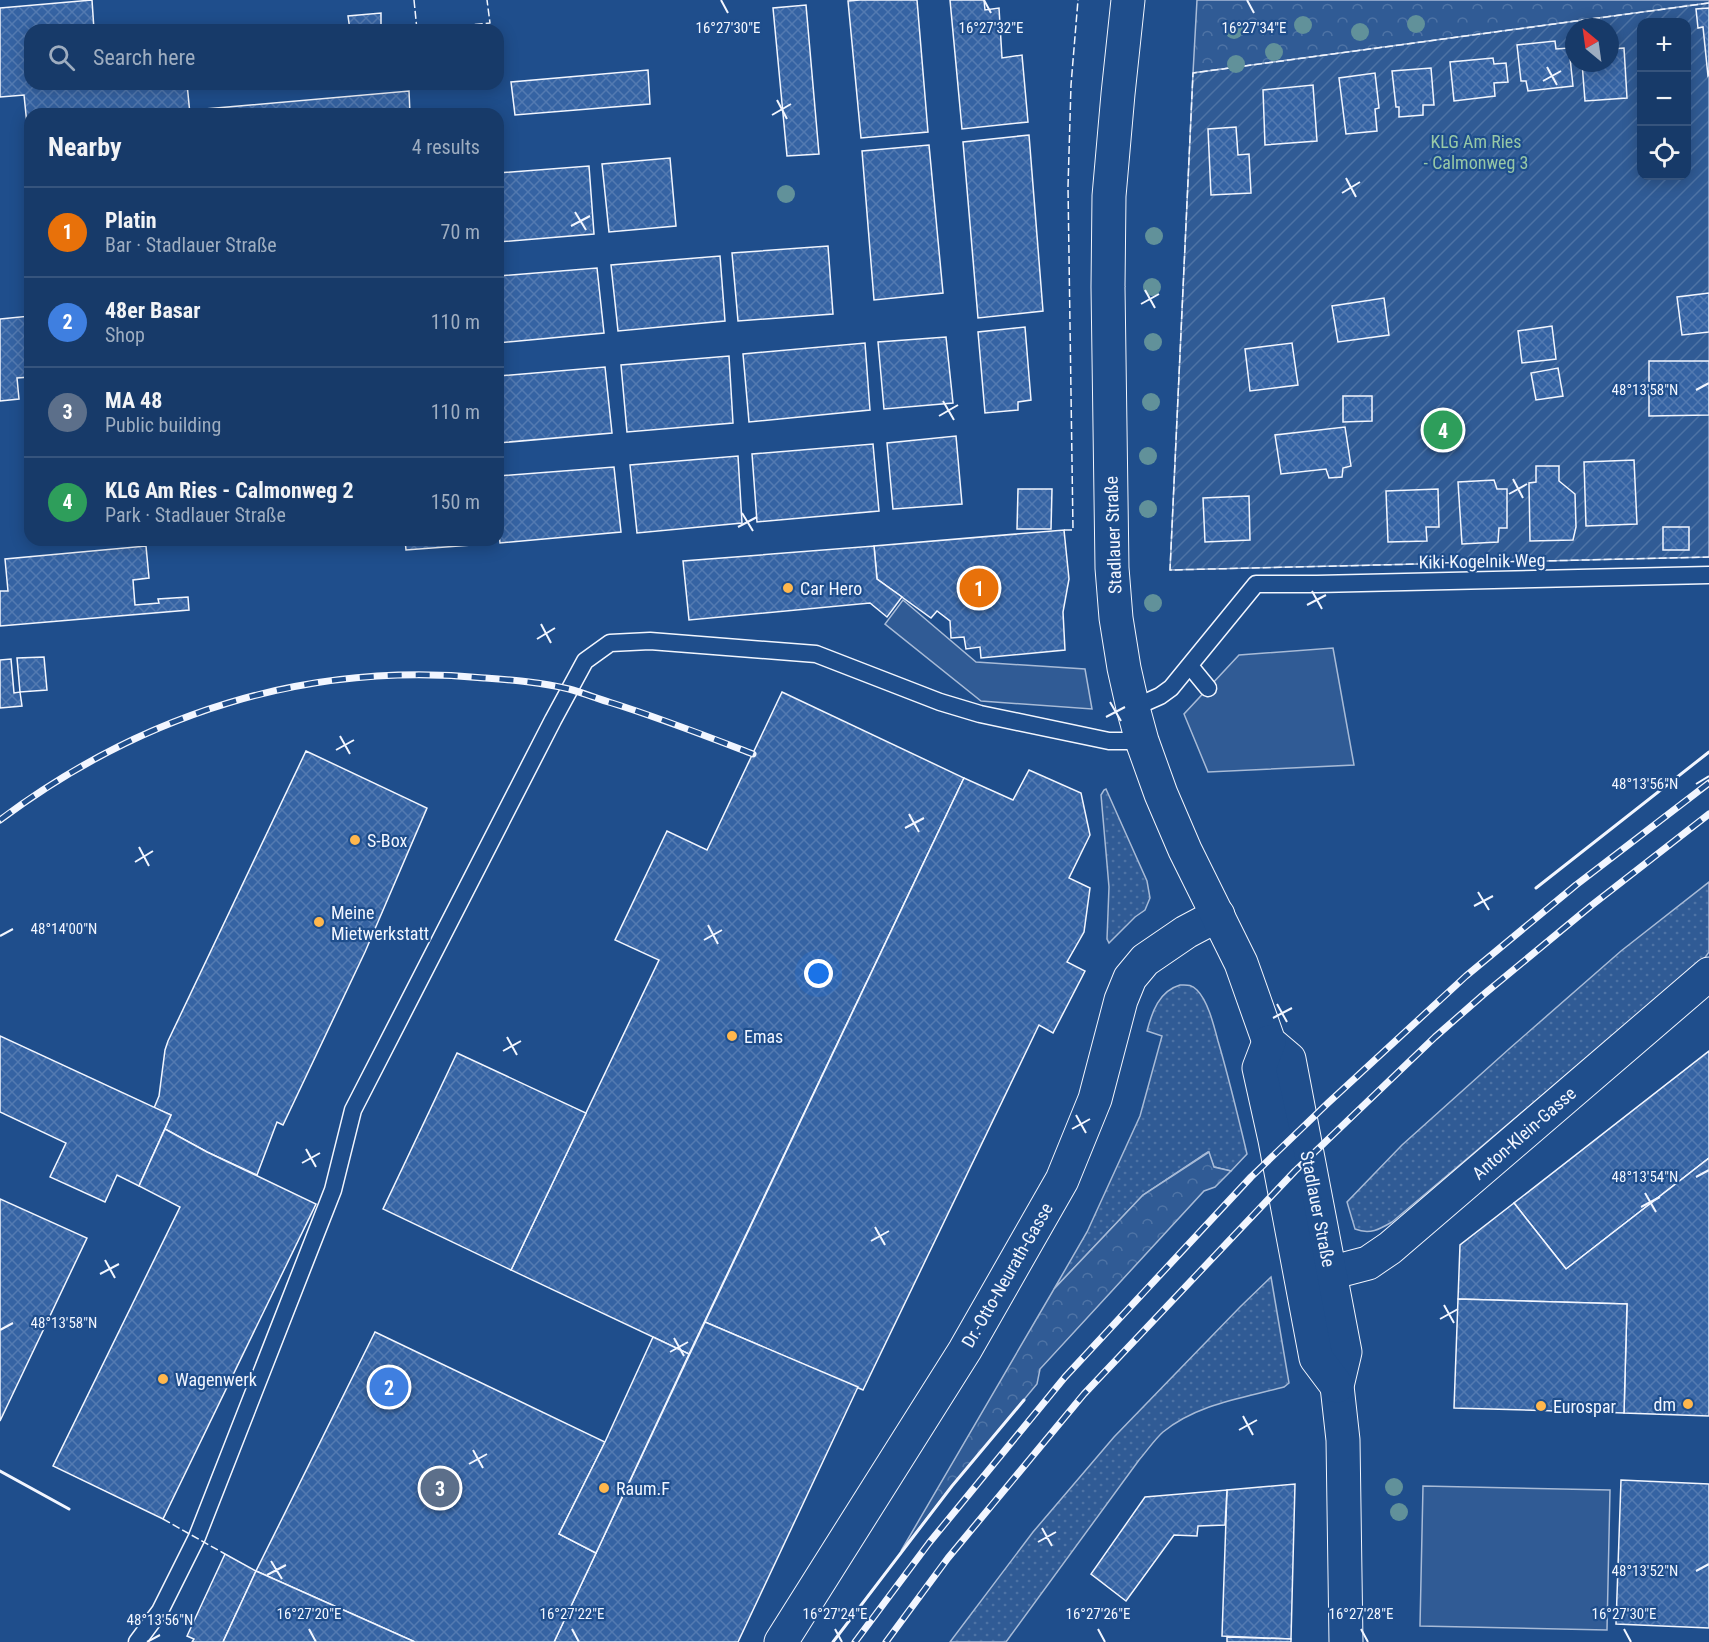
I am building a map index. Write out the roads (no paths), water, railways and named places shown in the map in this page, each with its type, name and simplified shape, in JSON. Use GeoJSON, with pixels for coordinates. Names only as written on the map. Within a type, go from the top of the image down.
{"type":"FeatureCollection","features":[{"type":"Feature","properties":{"kind":"main road","name":"Stadlauer Straße"},"geometry":{"type":"LineString","coordinates":[[1128,0],[1109,196],[1112,568],[1116,618],[1133,708],[1161,794],[1181,841],[1241,963],[1269,1042],[1289,1059],[1345,1352],[1337,1386],[1343,1440],[1346,1642]]}},
{"type":"Feature","properties":{"kind":"main road","name":"Dr.-Otto-Neurath-Gasse"},"geometry":{"type":"LineString","coordinates":[[781,1642],[964,1350],[1062,1180],[1095,1099],[1121,1000],[1131,978],[1145,960],[1186,932],[1218,915]]}},
{"type":"Feature","properties":{"kind":"main road","name":"Anton-Klein-Gasse"},"geometry":{"type":"LineString","coordinates":[[1330,1273],[1368,1263],[1390,1248],[1709,974]]}},
{"type":"Feature","properties":{"kind":"main road","name":"Stadlauer Straße"},"geometry":{"type":"LineString","coordinates":[[1269,1042],[1259,1068],[1275,1140],[1316,1358],[1337,1386]]}},
{"type":"Feature","properties":{"kind":"lane","name":"Kiki-Kogelnik-Weg"},"geometry":{"type":"LineString","coordinates":[[1190,666],[1256,584],[1709,575]]}},
{"type":"Feature","properties":{"kind":"lane"},"geometry":{"type":"LineString","coordinates":[[136,1642],[160,1611],[197,1537],[333,1190],[353,1110],[585,661],[610,643],[650,641],[816,654],[940,702],[980,714],[1109,741],[1142,741]]}},
{"type":"Feature","properties":{"kind":"lane"},"geometry":{"type":"LineString","coordinates":[[1133,708],[1161,696],[1190,666],[1209,688]]}},
{"type":"Feature","properties":{"kind":"railway"},"geometry":{"type":"LineString","coordinates":[[0,820],[54,783],[110,751],[169,724],[228,703],[290,688],[353,678],[418,675],[537,683],[580,692],[683,727],[753,754]]}},
{"type":"Feature","properties":{"kind":"railway"},"geometry":{"type":"LineString","coordinates":[[855,1642],[929,1543],[1065,1377],[1251,1177],[1466,976],[1576,885],[1709,783]]}},
{"type":"Feature","properties":{"kind":"railway"},"geometry":{"type":"LineString","coordinates":[[886,1642],[948,1558],[1084,1394],[1295,1171],[1435,1037],[1483,995],[1592,905],[1709,814]]}},
{"type":"Feature","properties":{"kind":"place","name":"KLG Am Ries - Calmonweg 2"},"geometry":{"type":"Point","coordinates":[1443,430]}},
{"type":"Feature","properties":{"kind":"place","name":"Car Hero"},"geometry":{"type":"Point","coordinates":[788,588]}},
{"type":"Feature","properties":{"kind":"place","name":"Platin"},"geometry":{"type":"Point","coordinates":[979,588]}},
{"type":"Feature","properties":{"kind":"place","name":"S-Box"},"geometry":{"type":"Point","coordinates":[355,840]}},
{"type":"Feature","properties":{"kind":"place","name":"Meine Mietwerkstatt"},"geometry":{"type":"Point","coordinates":[319,922]}},
{"type":"Feature","properties":{"kind":"place","name":"Emas"},"geometry":{"type":"Point","coordinates":[732,1036]}},
{"type":"Feature","properties":{"kind":"place","name":"Wagenwerk"},"geometry":{"type":"Point","coordinates":[163,1379]}},
{"type":"Feature","properties":{"kind":"place","name":"48er Basar"},"geometry":{"type":"Point","coordinates":[389,1387]}},
{"type":"Feature","properties":{"kind":"place","name":"dm"},"geometry":{"type":"Point","coordinates":[1688,1404]}},
{"type":"Feature","properties":{"kind":"place","name":"Eurospar"},"geometry":{"type":"Point","coordinates":[1541,1406]}},
{"type":"Feature","properties":{"kind":"place","name":"MA 48"},"geometry":{"type":"Point","coordinates":[440,1488]}},
{"type":"Feature","properties":{"kind":"place","name":"Raum.F"},"geometry":{"type":"Point","coordinates":[604,1488]}},
{"type":"Feature","properties":{"kind":"park label","name":"KLG Am Ries - Calmonweg 3"},"geometry":{"type":"Point","coordinates":[1476,151]}}]}
